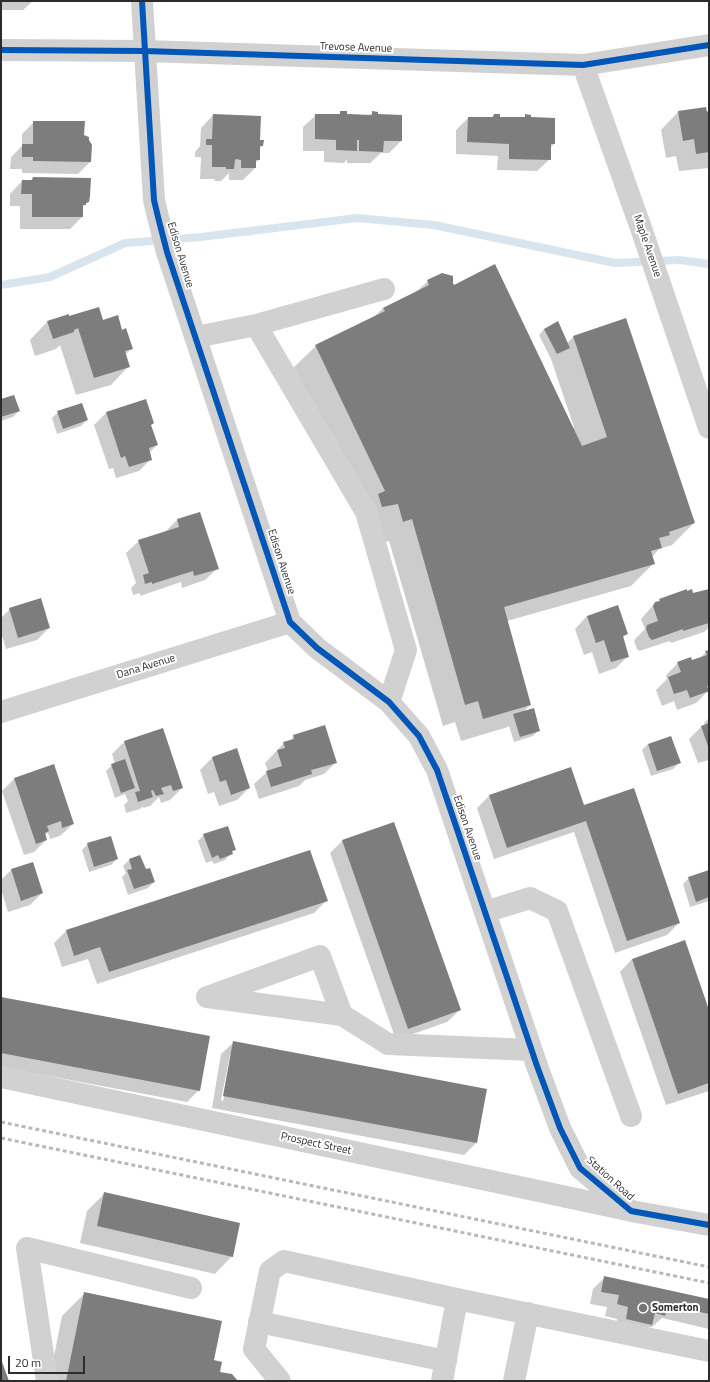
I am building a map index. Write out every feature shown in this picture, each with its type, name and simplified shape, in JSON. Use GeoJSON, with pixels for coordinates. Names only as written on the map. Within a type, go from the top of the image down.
{"type":"FeatureCollection","features":[{"type":"Feature","properties":{"kind":"street","name":"Edison Avenue"},"geometry":{"type":"LineString","coordinates":[[142,1],[154,200],[158,217],[167,252],[290,622],[317,648],[390,702],[419,736],[437,770],[534,1058]]}},
{"type":"Feature","properties":{"kind":"street","name":"Trevose Avenue"},"geometry":{"type":"LineString","coordinates":[[1,50],[145,51],[583,65],[709,45]]}},
{"type":"Feature","properties":{"kind":"street","name":"Maple Avenue"},"geometry":{"type":"LineString","coordinates":[[583,65],[660,282],[709,428]]}},
{"type":"Feature","properties":{"kind":"street"},"geometry":{"type":"LineString","coordinates":[[196,337],[256,325],[384,289]]}},
{"type":"Feature","properties":{"kind":"street"},"geometry":{"type":"LineString","coordinates":[[256,325],[366,512],[406,650],[390,702]]}},
{"type":"Feature","properties":{"kind":"street","name":"Dana Avenue"},"geometry":{"type":"LineString","coordinates":[[1,712],[290,622]]}},
{"type":"Feature","properties":{"kind":"street"},"geometry":{"type":"LineString","coordinates":[[485,912],[530,898],[557,911],[631,1116]]}},
{"type":"Feature","properties":{"kind":"street"},"geometry":{"type":"LineString","coordinates":[[342,1016],[320,956],[207,997],[335,1014],[342,1016],[388,1044],[534,1058]]}},
{"type":"Feature","properties":{"kind":"street","name":"Station Road"},"geometry":{"type":"LineString","coordinates":[[534,1058],[560,1128],[580,1168],[631,1211],[709,1225]]}},
{"type":"Feature","properties":{"kind":"street","name":"Prospect Street"},"geometry":{"type":"LineString","coordinates":[[1,1077],[631,1211]]}},
{"type":"Feature","properties":{"kind":"street"},"geometry":{"type":"LineString","coordinates":[[47,1381],[27,1248],[191,1288]]}},
{"type":"Feature","properties":{"kind":"street"},"geometry":{"type":"LineString","coordinates":[[280,1381],[254,1349],[270,1271],[284,1261],[709,1351]]}},
{"type":"Feature","properties":{"kind":"street"},"geometry":{"type":"LineString","coordinates":[[259,1322],[444,1371],[458,1299]]}},
{"type":"Feature","properties":{"kind":"street"},"geometry":{"type":"LineString","coordinates":[[514,1381],[528,1313]]}},
{"type":"Feature","properties":{"kind":"building"},"geometry":{"type":"Polygon","coordinates":[[[706,107],[707,112],[709,110],[709,152],[696,154],[694,139],[683,141],[678,111],[706,107]]]}},
{"type":"Feature","properties":{"kind":"building"},"geometry":{"type":"Polygon","coordinates":[[[340,111],[347,111],[347,114],[372,115],[372,111],[378,112],[378,114],[402,115],[402,141],[384,141],[383,152],[359,151],[359,140],[357,140],[357,151],[336,150],[336,140],[315,139],[315,114],[340,114],[340,111]]]}},
{"type":"Feature","properties":{"kind":"building"},"geometry":{"type":"Polygon","coordinates":[[[213,114],[261,116],[260,140],[264,140],[263,146],[260,146],[260,160],[256,160],[256,168],[241,168],[241,160],[236,159],[234,169],[226,169],[226,167],[212,167],[212,145],[206,145],[206,139],[212,139],[213,114]]]}},
{"type":"Feature","properties":{"kind":"building"},"geometry":{"type":"Polygon","coordinates":[[[494,114],[500,114],[500,117],[525,117],[525,114],[531,115],[531,117],[555,118],[555,144],[551,144],[551,160],[509,159],[509,144],[467,142],[468,117],[493,117],[494,114]]]}},
{"type":"Feature","properties":{"kind":"building"},"geometry":{"type":"Polygon","coordinates":[[[33,121],[85,121],[84,135],[89,137],[92,145],[91,162],[33,161],[33,157],[22,157],[22,144],[33,144],[33,121]]]}},
{"type":"Feature","properties":{"kind":"building"},"geometry":{"type":"Polygon","coordinates":[[[33,177],[91,178],[89,202],[86,203],[86,205],[83,205],[83,217],[32,217],[32,194],[21,194],[22,180],[32,180],[33,177]]]}},
{"type":"Feature","properties":{"kind":"building"},"geometry":{"type":"Polygon","coordinates":[[[495,264],[582,446],[607,437],[573,336],[626,318],[695,523],[669,532],[670,535],[659,538],[662,548],[651,551],[655,564],[504,607],[531,705],[483,719],[478,701],[465,705],[412,519],[403,522],[398,504],[382,507],[378,494],[385,491],[315,345],[385,311],[383,308],[429,285],[427,280],[442,273],[453,276],[454,285],[495,264]]]}},
{"type":"Feature","properties":{"kind":"building"},"geometry":{"type":"Polygon","coordinates":[[[99,307],[103,320],[118,315],[122,330],[126,328],[133,349],[125,351],[130,367],[94,378],[78,328],[74,330],[74,332],[53,339],[47,321],[99,307]]]}},
{"type":"Feature","properties":{"kind":"building"},"geometry":{"type":"Polygon","coordinates":[[[558,321],[570,348],[557,354],[544,329],[558,321]]]}},
{"type":"Feature","properties":{"kind":"building"},"geometry":{"type":"Polygon","coordinates":[[[14,395],[20,411],[1,417],[1,399],[14,395]]]}},
{"type":"Feature","properties":{"kind":"building"},"geometry":{"type":"Polygon","coordinates":[[[146,399],[154,423],[151,425],[158,445],[149,448],[152,460],[129,467],[125,456],[121,458],[106,412],[146,399]]]}},
{"type":"Feature","properties":{"kind":"building"},"geometry":{"type":"Polygon","coordinates":[[[82,403],[88,420],[63,429],[57,411],[82,403]]]}},
{"type":"Feature","properties":{"kind":"building"},"geometry":{"type":"Polygon","coordinates":[[[200,512],[219,569],[194,576],[193,571],[152,584],[152,582],[145,584],[143,575],[149,573],[138,540],[179,527],[177,519],[200,512]]]}},
{"type":"Feature","properties":{"kind":"building"},"geometry":{"type":"Polygon","coordinates":[[[687,589],[687,591],[692,589],[693,593],[709,589],[709,623],[683,631],[683,629],[652,640],[646,629],[647,625],[658,621],[653,606],[655,602],[660,601],[659,599],[687,589]]]}},
{"type":"Feature","properties":{"kind":"building"},"geometry":{"type":"Polygon","coordinates":[[[41,598],[50,628],[18,638],[9,608],[41,598]]]}},
{"type":"Feature","properties":{"kind":"building"},"geometry":{"type":"Polygon","coordinates":[[[618,605],[628,634],[623,636],[629,657],[611,662],[604,640],[596,643],[587,616],[618,605]]]}},
{"type":"Feature","properties":{"kind":"building"},"geometry":{"type":"Polygon","coordinates":[[[709,650],[709,685],[707,686],[709,691],[690,698],[687,690],[674,694],[668,677],[681,672],[677,662],[691,657],[692,660],[707,655],[705,651],[709,650]]]}},
{"type":"Feature","properties":{"kind":"building"},"geometry":{"type":"Polygon","coordinates":[[[534,708],[540,731],[520,737],[513,714],[534,708]]]}},
{"type":"Feature","properties":{"kind":"building"},"geometry":{"type":"Polygon","coordinates":[[[709,723],[709,749],[701,726],[709,723]]]}},
{"type":"Feature","properties":{"kind":"building"},"geometry":{"type":"Polygon","coordinates":[[[325,725],[337,763],[311,770],[312,774],[271,787],[266,771],[282,766],[277,750],[285,748],[283,742],[294,739],[293,735],[325,725]]]}},
{"type":"Feature","properties":{"kind":"building"},"geometry":{"type":"Polygon","coordinates":[[[163,728],[183,788],[173,791],[171,785],[161,788],[164,794],[156,796],[153,790],[151,791],[153,797],[138,802],[135,792],[140,791],[124,741],[163,728]]]}},
{"type":"Feature","properties":{"kind":"building"},"geometry":{"type":"Polygon","coordinates":[[[671,736],[681,763],[657,771],[648,744],[671,736]]]}},
{"type":"Feature","properties":{"kind":"building"},"geometry":{"type":"Polygon","coordinates":[[[237,748],[250,788],[231,795],[226,780],[220,782],[212,757],[237,748]]]}},
{"type":"Feature","properties":{"kind":"building"},"geometry":{"type":"Polygon","coordinates":[[[125,759],[135,788],[121,793],[111,764],[125,759]]]}},
{"type":"Feature","properties":{"kind":"building"},"geometry":{"type":"Polygon","coordinates":[[[54,764],[74,824],[62,828],[61,821],[47,826],[49,831],[45,833],[47,840],[36,844],[14,778],[54,764]]]}},
{"type":"Feature","properties":{"kind":"building"},"geometry":{"type":"Polygon","coordinates":[[[571,767],[584,805],[634,788],[680,923],[627,941],[586,821],[507,848],[489,795],[571,767]]]}},
{"type":"Feature","properties":{"kind":"building"},"geometry":{"type":"Polygon","coordinates":[[[394,822],[461,1010],[408,1029],[342,840],[394,822]]]}},
{"type":"Feature","properties":{"kind":"building"},"geometry":{"type":"Polygon","coordinates":[[[228,826],[236,850],[232,851],[233,854],[220,859],[218,855],[212,858],[203,834],[228,826]]]}},
{"type":"Feature","properties":{"kind":"building"},"geometry":{"type":"Polygon","coordinates":[[[111,836],[118,859],[94,867],[87,843],[111,836]]]}},
{"type":"Feature","properties":{"kind":"building"},"geometry":{"type":"Polygon","coordinates":[[[310,850],[328,901],[109,972],[100,947],[74,956],[66,930],[310,850]]]}},
{"type":"Feature","properties":{"kind":"building"},"geometry":{"type":"Polygon","coordinates":[[[140,855],[146,869],[150,868],[155,882],[134,889],[127,870],[132,869],[129,859],[140,855]]]}},
{"type":"Feature","properties":{"kind":"building"},"geometry":{"type":"Polygon","coordinates":[[[33,862],[43,893],[21,901],[11,869],[33,862]]]}},
{"type":"Feature","properties":{"kind":"building"},"geometry":{"type":"Polygon","coordinates":[[[709,870],[709,897],[696,902],[688,877],[709,870]]]}},
{"type":"Feature","properties":{"kind":"building"},"geometry":{"type":"Polygon","coordinates":[[[685,940],[709,1010],[709,1083],[678,1094],[632,959],[685,940]]]}},
{"type":"Feature","properties":{"kind":"building"},"geometry":{"type":"Polygon","coordinates":[[[1,997],[210,1036],[200,1091],[1,1053],[1,997]]]}},
{"type":"Feature","properties":{"kind":"building"},"geometry":{"type":"Polygon","coordinates":[[[233,1041],[487,1089],[477,1143],[223,1096],[233,1041]]]}},
{"type":"Feature","properties":{"kind":"building"},"geometry":{"type":"Polygon","coordinates":[[[104,1192],[240,1223],[233,1257],[97,1226],[104,1192]]]}},
{"type":"Feature","properties":{"kind":"building"},"geometry":{"type":"Polygon","coordinates":[[[604,1276],[709,1299],[709,1314],[668,1305],[665,1316],[655,1313],[652,1325],[626,1319],[628,1307],[617,1304],[619,1295],[601,1292],[604,1276]]]}},
{"type":"Feature","properties":{"kind":"building"},"geometry":{"type":"Polygon","coordinates":[[[84,1292],[222,1321],[214,1360],[222,1362],[220,1372],[232,1374],[238,1381],[66,1381],[84,1292]]]}},
{"type":"Feature","properties":{"kind":"building"},"geometry":{"type":"Polygon","coordinates":[[[1,1359],[9,1381],[1,1381],[1,1359]]]}},
{"type":"Feature","properties":{"kind":"waterway"},"geometry":{"type":"LineString","coordinates":[[1,285],[50,277],[125,243],[201,237],[357,218],[434,225],[615,263],[679,260],[709,264]]}},
{"type":"Feature","properties":{"kind":"railway"},"geometry":{"type":"LineString","coordinates":[[1,1122],[709,1267]]}},
{"type":"Feature","properties":{"kind":"railway"},"geometry":{"type":"LineString","coordinates":[[1,1138],[709,1283]]}},
{"type":"Feature","properties":{"kind":"cycle path"},"geometry":{"type":"LineString","coordinates":[[142,1],[154,200],[158,217],[167,252],[290,622],[317,648],[389,702],[419,736],[437,770],[537,1066],[560,1128],[580,1168],[631,1211],[709,1225]]}},
{"type":"Feature","properties":{"kind":"cycle path"},"geometry":{"type":"LineString","coordinates":[[1,50],[145,51],[583,65],[709,45]]}},
{"type":"Feature","properties":{"kind":"place","name":"Somerton"},"geometry":{"type":"Point","coordinates":[643,1308]}}]}
